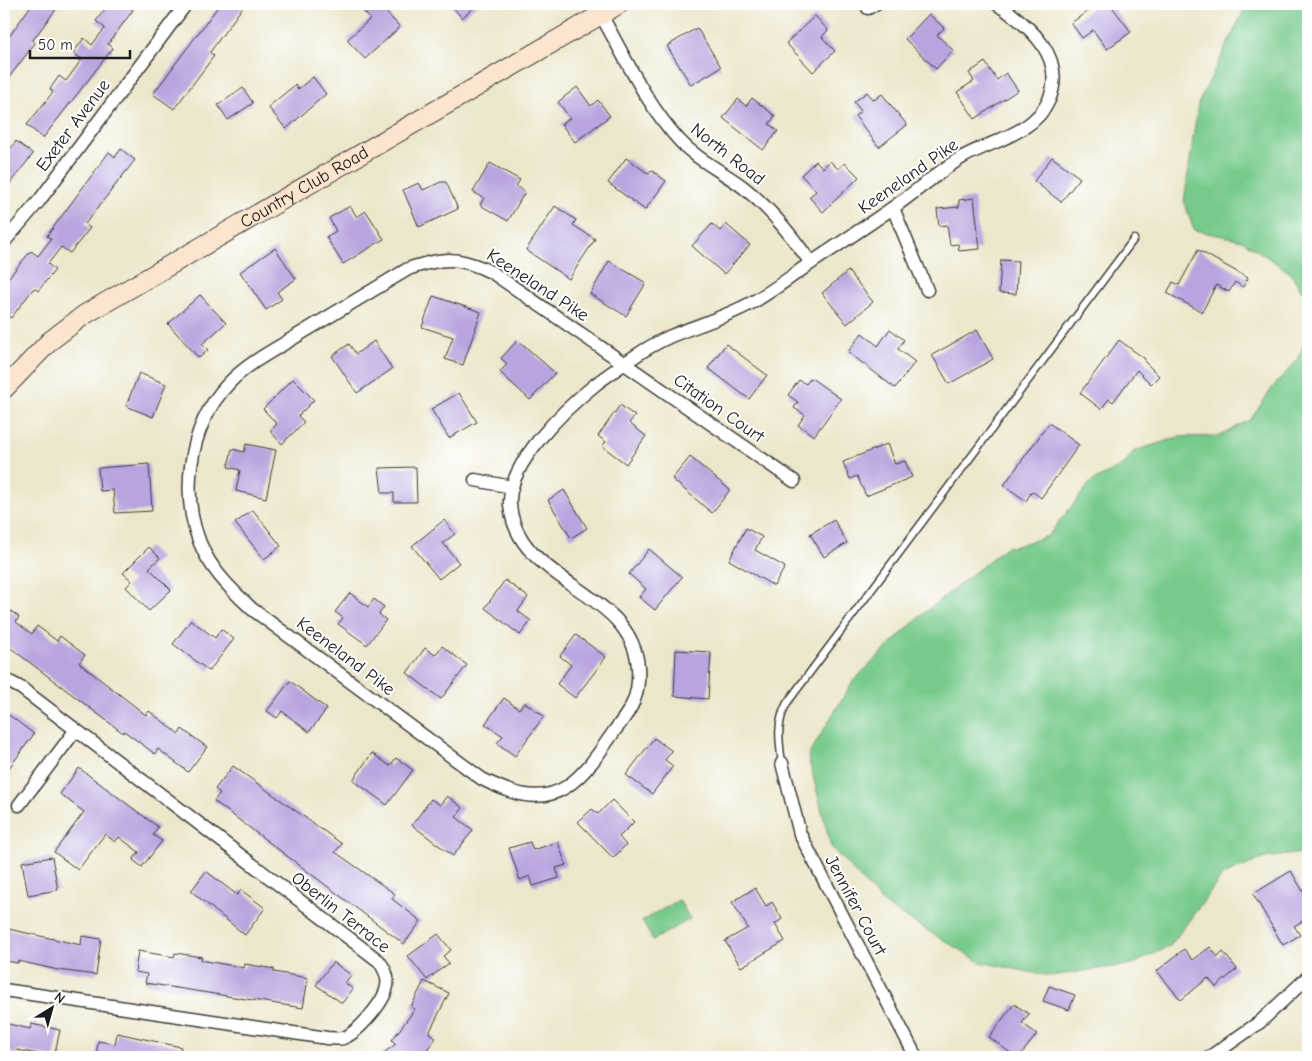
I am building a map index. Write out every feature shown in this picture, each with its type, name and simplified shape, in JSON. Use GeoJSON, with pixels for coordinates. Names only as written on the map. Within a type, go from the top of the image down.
{"type":"FeatureCollection","features":[{"type":"Feature","properties":{"kind":"main road","name":"Country Club Road"},"geometry":{"type":"LineString","coordinates":[[4,389],[50,341],[84,316],[619,4]]}},
{"type":"Feature","properties":{"kind":"street","name":"Keeneland Pike"},"geometry":{"type":"LineString","coordinates":[[624,363],[493,273],[472,262],[451,259],[429,262],[408,269],[254,362],[228,384],[207,415],[193,451],[188,486],[194,521],[205,554],[225,583],[252,608],[482,779],[512,794],[534,797],[560,791],[576,781],[630,711],[639,687],[638,662],[633,642],[622,625],[606,610],[538,560],[522,542],[514,522],[510,502],[512,487],[530,454],[552,425],[580,397],[624,363],[668,337],[751,303],[892,208],[960,158],[1026,128],[1039,117],[1050,99],[1054,75],[1048,52],[1036,34],[1021,20],[997,4]]}},
{"type":"Feature","properties":{"kind":"street","name":"Exeter Avenue"},"geometry":{"type":"LineString","coordinates":[[4,242],[39,201],[180,6]]}},
{"type":"Feature","properties":{"kind":"street","name":"North Road"},"geometry":{"type":"LineString","coordinates":[[601,14],[652,104],[679,141],[710,167],[742,186],[765,206],[812,263]]}},
{"type":"Feature","properties":{"kind":"street"},"geometry":{"type":"LineString","coordinates":[[892,208],[927,290]]}},
{"type":"Feature","properties":{"kind":"street","name":"Citation Court"},"geometry":{"type":"LineString","coordinates":[[624,363],[794,481]]}},
{"type":"Feature","properties":{"kind":"street"},"geometry":{"type":"LineString","coordinates":[[475,480],[512,487]]}},
{"type":"Feature","properties":{"kind":"street","name":"Oberlin Terrace"},"geometry":{"type":"LineString","coordinates":[[4,679],[21,688],[379,961],[386,972],[388,984],[384,996],[359,1028],[343,1038],[327,1038],[4,990]]}},
{"type":"Feature","properties":{"kind":"street"},"geometry":{"type":"LineString","coordinates":[[19,804],[76,731]]}},
{"type":"Feature","properties":{"kind":"street","name":"Jennifer Court"},"geometry":{"type":"LineString","coordinates":[[782,763],[800,834],[916,1057]]}},
{"type":"Feature","properties":{"kind":"street"},"geometry":{"type":"LineString","coordinates":[[1210,1057],[1260,1022],[1308,978]]}},
{"type":"Feature","properties":{"kind":"lane"},"geometry":{"type":"LineString","coordinates":[[782,763],[778,728],[780,715],[787,703],[1134,238]]}},
{"type":"Feature","properties":{"kind":"green space"},"geometry":{"type":"Polygon","coordinates":[[[1247,4],[1308,4],[1308,299],[1289,272],[1242,240],[1194,230],[1184,202],[1198,104],[1247,4]]]}},
{"type":"Feature","properties":{"kind":"green space"},"geometry":{"type":"Polygon","coordinates":[[[1308,314],[1308,852],[1265,858],[1223,875],[1170,946],[1133,964],[1050,976],[980,962],[885,905],[831,847],[808,756],[853,681],[918,618],[1007,546],[1013,547],[1048,536],[1091,482],[1124,465],[1134,451],[1179,437],[1220,436],[1251,419],[1273,387],[1297,361],[1307,336],[1308,314]]]}},
{"type":"Feature","properties":{"kind":"green space"},"geometry":{"type":"Polygon","coordinates":[[[679,900],[690,919],[653,940],[642,921],[679,900]]]}},
{"type":"Feature","properties":{"kind":"building"},"geometry":{"type":"Polygon","coordinates":[[[32,4],[60,4],[32,41],[35,43],[4,84],[4,44],[32,4]]]}},
{"type":"Feature","properties":{"kind":"building"},"geometry":{"type":"Polygon","coordinates":[[[109,4],[125,4],[133,10],[108,44],[113,48],[43,138],[27,125],[53,92],[50,89],[59,76],[66,81],[82,59],[73,53],[84,38],[92,45],[105,28],[96,21],[109,4]]]}},
{"type":"Feature","properties":{"kind":"building"},"geometry":{"type":"Polygon","coordinates":[[[220,4],[245,4],[210,52],[214,56],[174,109],[153,94],[220,4]]]}},
{"type":"Feature","properties":{"kind":"building"},"geometry":{"type":"Polygon","coordinates":[[[373,4],[378,4],[400,27],[365,59],[347,40],[370,19],[364,12],[373,4]]]}},
{"type":"Feature","properties":{"kind":"building"},"geometry":{"type":"Polygon","coordinates":[[[450,4],[478,4],[462,18],[450,4]]]}},
{"type":"Feature","properties":{"kind":"building"},"geometry":{"type":"Polygon","coordinates":[[[1098,4],[1110,4],[1131,32],[1107,49],[1093,30],[1082,38],[1071,23],[1098,4]]]}},
{"type":"Feature","properties":{"kind":"building"},"geometry":{"type":"Polygon","coordinates":[[[929,14],[944,28],[937,35],[953,50],[936,69],[905,39],[929,14]]]}},
{"type":"Feature","properties":{"kind":"building"},"geometry":{"type":"Polygon","coordinates":[[[815,16],[828,30],[822,37],[835,51],[813,72],[786,43],[815,16]]]}},
{"type":"Feature","properties":{"kind":"building"},"geometry":{"type":"Polygon","coordinates":[[[697,28],[721,67],[691,85],[667,46],[697,28]]]}},
{"type":"Feature","properties":{"kind":"building"},"geometry":{"type":"Polygon","coordinates":[[[985,62],[997,80],[1006,73],[1018,90],[975,119],[957,92],[974,81],[969,73],[985,62]]]}},
{"type":"Feature","properties":{"kind":"building"},"geometry":{"type":"Polygon","coordinates":[[[313,77],[326,94],[286,129],[268,107],[295,85],[298,89],[313,77]]]}},
{"type":"Feature","properties":{"kind":"building"},"geometry":{"type":"Polygon","coordinates":[[[577,87],[591,106],[598,100],[610,116],[575,142],[561,124],[570,118],[558,102],[577,87]]]}},
{"type":"Feature","properties":{"kind":"building"},"geometry":{"type":"Polygon","coordinates":[[[243,88],[253,103],[228,120],[218,105],[243,88]]]}},
{"type":"Feature","properties":{"kind":"building"},"geometry":{"type":"Polygon","coordinates":[[[867,92],[874,100],[882,94],[907,125],[879,147],[855,116],[861,111],[854,102],[867,92]]]}},
{"type":"Feature","properties":{"kind":"building"},"geometry":{"type":"Polygon","coordinates":[[[752,98],[775,116],[769,124],[778,131],[763,150],[723,118],[738,99],[746,106],[752,98]]]}},
{"type":"Feature","properties":{"kind":"building"},"geometry":{"type":"Polygon","coordinates":[[[16,141],[33,154],[4,191],[4,158],[16,141]]]}},
{"type":"Feature","properties":{"kind":"building"},"geometry":{"type":"Polygon","coordinates":[[[121,149],[135,160],[85,224],[90,228],[70,253],[61,247],[48,264],[55,270],[38,291],[34,288],[11,318],[4,312],[4,283],[31,251],[38,256],[51,239],[47,236],[109,152],[115,157],[121,149]]]}},
{"type":"Feature","properties":{"kind":"building"},"geometry":{"type":"Polygon","coordinates":[[[1052,157],[1080,178],[1061,202],[1034,181],[1052,157]]]}},
{"type":"Feature","properties":{"kind":"building"},"geometry":{"type":"Polygon","coordinates":[[[626,158],[649,174],[651,170],[666,181],[645,210],[608,183],[626,158]]]}},
{"type":"Feature","properties":{"kind":"building"},"geometry":{"type":"Polygon","coordinates":[[[816,161],[823,168],[830,161],[838,169],[845,163],[859,177],[823,212],[809,197],[816,191],[801,175],[816,161]]]}},
{"type":"Feature","properties":{"kind":"building"},"geometry":{"type":"Polygon","coordinates":[[[490,163],[520,180],[516,186],[525,192],[508,221],[480,205],[484,198],[473,192],[490,163]]]}},
{"type":"Feature","properties":{"kind":"building"},"geometry":{"type":"Polygon","coordinates":[[[441,182],[446,182],[458,209],[419,227],[403,190],[419,183],[423,190],[441,182]]]}},
{"type":"Feature","properties":{"kind":"building"},"geometry":{"type":"Polygon","coordinates":[[[974,198],[980,249],[959,251],[958,244],[950,245],[947,225],[939,226],[937,209],[959,207],[959,200],[974,198]]]}},
{"type":"Feature","properties":{"kind":"building"},"geometry":{"type":"Polygon","coordinates":[[[350,206],[357,217],[366,211],[384,239],[343,264],[326,237],[336,231],[329,218],[350,206]]]}},
{"type":"Feature","properties":{"kind":"building"},"geometry":{"type":"Polygon","coordinates":[[[555,206],[576,220],[573,225],[595,239],[569,279],[526,250],[555,206]]]}},
{"type":"Feature","properties":{"kind":"building"},"geometry":{"type":"Polygon","coordinates":[[[712,224],[720,231],[726,224],[750,245],[724,274],[692,246],[712,224]]]}},
{"type":"Feature","properties":{"kind":"building"},"geometry":{"type":"Polygon","coordinates":[[[275,248],[296,279],[277,292],[282,299],[266,310],[240,272],[275,248]]]}},
{"type":"Feature","properties":{"kind":"building"},"geometry":{"type":"Polygon","coordinates":[[[1198,250],[1248,278],[1243,287],[1235,282],[1229,292],[1216,285],[1202,312],[1167,293],[1173,282],[1179,285],[1198,250]]]}},
{"type":"Feature","properties":{"kind":"building"},"geometry":{"type":"Polygon","coordinates":[[[1001,260],[1018,261],[1016,294],[999,293],[1001,260]]]}},
{"type":"Feature","properties":{"kind":"building"},"geometry":{"type":"Polygon","coordinates":[[[609,261],[646,283],[626,316],[590,294],[609,261]]]}},
{"type":"Feature","properties":{"kind":"building"},"geometry":{"type":"Polygon","coordinates":[[[848,271],[873,302],[847,324],[822,293],[848,271]]]}},
{"type":"Feature","properties":{"kind":"building"},"geometry":{"type":"Polygon","coordinates":[[[200,295],[226,323],[202,344],[208,350],[199,358],[168,324],[200,295]]]}},
{"type":"Feature","properties":{"kind":"building"},"geometry":{"type":"Polygon","coordinates":[[[433,296],[481,312],[463,365],[445,359],[453,337],[422,327],[433,296]]]}},
{"type":"Feature","properties":{"kind":"building"},"geometry":{"type":"Polygon","coordinates":[[[890,329],[904,340],[898,349],[915,362],[895,388],[848,352],[862,333],[878,346],[890,329]]]}},
{"type":"Feature","properties":{"kind":"building"},"geometry":{"type":"Polygon","coordinates":[[[977,330],[993,359],[949,384],[932,355],[977,330]]]}},
{"type":"Feature","properties":{"kind":"building"},"geometry":{"type":"Polygon","coordinates":[[[518,340],[555,373],[530,400],[500,372],[507,364],[501,358],[518,340]]]}},
{"type":"Feature","properties":{"kind":"building"},"geometry":{"type":"Polygon","coordinates":[[[1119,340],[1145,359],[1144,361],[1159,376],[1151,384],[1137,370],[1113,402],[1109,399],[1101,409],[1080,393],[1119,340]]]}},
{"type":"Feature","properties":{"kind":"building"},"geometry":{"type":"Polygon","coordinates":[[[374,341],[392,369],[357,393],[332,356],[349,344],[356,354],[374,341]]]}},
{"type":"Feature","properties":{"kind":"building"},"geometry":{"type":"Polygon","coordinates":[[[726,344],[767,375],[749,399],[708,368],[726,344]]]}},
{"type":"Feature","properties":{"kind":"building"},"geometry":{"type":"Polygon","coordinates":[[[139,373],[166,384],[153,417],[126,406],[139,373]]]}},
{"type":"Feature","properties":{"kind":"building"},"geometry":{"type":"Polygon","coordinates":[[[811,378],[841,399],[814,436],[798,425],[805,415],[794,408],[798,402],[788,395],[799,380],[806,384],[811,378]]]}},
{"type":"Feature","properties":{"kind":"building"},"geometry":{"type":"Polygon","coordinates":[[[293,379],[314,400],[298,416],[304,422],[282,444],[270,431],[277,424],[263,409],[293,379]]]}},
{"type":"Feature","properties":{"kind":"building"},"geometry":{"type":"Polygon","coordinates":[[[459,393],[477,422],[449,438],[431,409],[459,393]]]}},
{"type":"Feature","properties":{"kind":"building"},"geometry":{"type":"Polygon","coordinates":[[[620,405],[635,416],[629,423],[646,436],[626,464],[602,446],[606,442],[598,436],[620,405]]]}},
{"type":"Feature","properties":{"kind":"building"},"geometry":{"type":"Polygon","coordinates":[[[1049,423],[1079,445],[1041,498],[1032,491],[1026,501],[1004,485],[1049,423]]]}},
{"type":"Feature","properties":{"kind":"building"},"geometry":{"type":"Polygon","coordinates":[[[246,444],[276,450],[266,498],[236,491],[240,470],[228,467],[232,449],[244,452],[246,444]]]}},
{"type":"Feature","properties":{"kind":"building"},"geometry":{"type":"Polygon","coordinates":[[[887,444],[895,464],[905,461],[912,477],[866,496],[857,476],[850,479],[843,462],[887,444]]]}},
{"type":"Feature","properties":{"kind":"building"},"geometry":{"type":"Polygon","coordinates":[[[690,457],[730,490],[712,513],[672,479],[690,457]]]}},
{"type":"Feature","properties":{"kind":"building"},"geometry":{"type":"Polygon","coordinates":[[[149,464],[152,511],[115,513],[113,490],[100,491],[98,468],[149,464]]]}},
{"type":"Feature","properties":{"kind":"building"},"geometry":{"type":"Polygon","coordinates":[[[416,467],[417,502],[394,502],[394,493],[382,493],[379,468],[416,467]]]}},
{"type":"Feature","properties":{"kind":"building"},"geometry":{"type":"Polygon","coordinates":[[[564,490],[587,528],[571,538],[548,500],[564,490]]]}},
{"type":"Feature","properties":{"kind":"building"},"geometry":{"type":"Polygon","coordinates":[[[253,510],[281,546],[264,559],[235,523],[253,510]]]}},
{"type":"Feature","properties":{"kind":"building"},"geometry":{"type":"Polygon","coordinates":[[[444,520],[455,534],[443,543],[459,563],[439,579],[412,546],[444,520]]]}},
{"type":"Feature","properties":{"kind":"building"},"geometry":{"type":"Polygon","coordinates":[[[834,520],[847,543],[824,557],[810,534],[834,520]]]}},
{"type":"Feature","properties":{"kind":"building"},"geometry":{"type":"Polygon","coordinates":[[[746,528],[762,537],[755,550],[785,567],[774,586],[729,560],[746,528]]]}},
{"type":"Feature","properties":{"kind":"building"},"geometry":{"type":"Polygon","coordinates":[[[149,547],[160,558],[149,568],[171,590],[149,611],[126,587],[132,581],[123,573],[149,547]]]}},
{"type":"Feature","properties":{"kind":"building"},"geometry":{"type":"Polygon","coordinates":[[[649,549],[682,577],[655,610],[639,597],[646,589],[629,574],[649,549]]]}},
{"type":"Feature","properties":{"kind":"building"},"geometry":{"type":"Polygon","coordinates":[[[505,580],[528,597],[518,611],[531,621],[520,635],[485,608],[505,580]]]}},
{"type":"Feature","properties":{"kind":"building"},"geometry":{"type":"Polygon","coordinates":[[[350,593],[368,607],[374,599],[384,607],[379,614],[386,620],[367,645],[338,624],[343,618],[335,612],[350,593]]]}},
{"type":"Feature","properties":{"kind":"building"},"geometry":{"type":"Polygon","coordinates":[[[4,606],[19,617],[16,622],[32,634],[37,626],[57,641],[60,636],[85,655],[79,663],[146,715],[149,711],[179,734],[182,729],[207,747],[188,772],[158,749],[155,754],[124,731],[123,733],[4,643],[4,606]]]}},
{"type":"Feature","properties":{"kind":"building"},"geometry":{"type":"Polygon","coordinates":[[[191,620],[215,638],[221,629],[234,639],[209,671],[173,644],[191,620]]]}},
{"type":"Feature","properties":{"kind":"building"},"geometry":{"type":"Polygon","coordinates":[[[576,635],[606,657],[575,698],[557,684],[571,665],[560,656],[576,635]]]}},
{"type":"Feature","properties":{"kind":"building"},"geometry":{"type":"Polygon","coordinates":[[[442,646],[467,665],[441,699],[407,673],[425,648],[435,655],[442,646]]]}},
{"type":"Feature","properties":{"kind":"building"},"geometry":{"type":"Polygon","coordinates":[[[676,650],[711,652],[708,699],[674,696],[676,650]]]}},
{"type":"Feature","properties":{"kind":"building"},"geometry":{"type":"Polygon","coordinates":[[[290,681],[327,709],[309,732],[282,711],[277,718],[267,711],[290,681]]]}},
{"type":"Feature","properties":{"kind":"building"},"geometry":{"type":"Polygon","coordinates":[[[504,698],[519,709],[524,702],[544,716],[515,756],[497,743],[503,736],[485,724],[504,698]]]}},
{"type":"Feature","properties":{"kind":"building"},"geometry":{"type":"Polygon","coordinates":[[[9,715],[34,734],[4,775],[4,722],[9,715]]]}},
{"type":"Feature","properties":{"kind":"building"},"geometry":{"type":"Polygon","coordinates":[[[654,738],[672,751],[665,760],[673,766],[652,794],[626,775],[654,738]]]}},
{"type":"Feature","properties":{"kind":"building"},"geometry":{"type":"Polygon","coordinates":[[[372,753],[390,766],[396,758],[413,770],[387,805],[353,780],[372,753]]]}},
{"type":"Feature","properties":{"kind":"building"},"geometry":{"type":"Polygon","coordinates":[[[233,766],[342,844],[335,852],[395,894],[392,899],[421,921],[404,944],[214,801],[220,793],[215,789],[233,766]]]}},
{"type":"Feature","properties":{"kind":"building"},"geometry":{"type":"Polygon","coordinates":[[[79,768],[158,827],[153,835],[162,841],[142,867],[133,860],[139,852],[119,837],[115,842],[105,834],[78,870],[54,852],[84,812],[60,794],[79,768]]]}},
{"type":"Feature","properties":{"kind":"building"},"geometry":{"type":"Polygon","coordinates":[[[447,796],[463,808],[456,817],[473,830],[453,856],[412,825],[431,799],[440,805],[447,796]]]}},
{"type":"Feature","properties":{"kind":"building"},"geometry":{"type":"Polygon","coordinates":[[[612,800],[634,822],[619,837],[626,845],[613,858],[578,822],[592,809],[598,814],[612,800]]]}},
{"type":"Feature","properties":{"kind":"building"},"geometry":{"type":"Polygon","coordinates":[[[530,842],[533,850],[558,842],[566,865],[556,868],[559,878],[533,886],[530,876],[520,880],[509,848],[530,842]]]}},
{"type":"Feature","properties":{"kind":"building"},"geometry":{"type":"Polygon","coordinates":[[[52,857],[58,890],[28,895],[22,862],[52,857]]]}},
{"type":"Feature","properties":{"kind":"building"},"geometry":{"type":"Polygon","coordinates":[[[206,871],[237,895],[241,890],[265,908],[245,935],[191,891],[206,871]]]}},
{"type":"Feature","properties":{"kind":"building"},"geometry":{"type":"Polygon","coordinates":[[[1291,871],[1308,900],[1308,918],[1294,926],[1300,935],[1283,945],[1253,894],[1291,871]]]}},
{"type":"Feature","properties":{"kind":"building"},"geometry":{"type":"Polygon","coordinates":[[[755,888],[766,906],[772,902],[782,919],[775,924],[785,941],[741,967],[725,941],[748,928],[732,902],[755,888]]]}},
{"type":"Feature","properties":{"kind":"building"},"geometry":{"type":"Polygon","coordinates":[[[4,928],[81,945],[82,936],[101,939],[96,975],[58,970],[18,961],[18,963],[4,961],[4,928]]]}},
{"type":"Feature","properties":{"kind":"building"},"geometry":{"type":"Polygon","coordinates":[[[438,934],[451,950],[443,956],[449,963],[427,980],[408,956],[438,934]]]}},
{"type":"Feature","properties":{"kind":"building"},"geometry":{"type":"Polygon","coordinates":[[[1210,947],[1218,957],[1223,952],[1237,969],[1216,987],[1208,978],[1181,1000],[1157,971],[1184,949],[1193,960],[1210,947]]]}},
{"type":"Feature","properties":{"kind":"building"},"geometry":{"type":"Polygon","coordinates":[[[138,951],[174,957],[175,953],[202,957],[201,960],[244,968],[245,964],[274,969],[274,972],[308,978],[303,1008],[145,983],[147,974],[135,972],[138,951]]]}},
{"type":"Feature","properties":{"kind":"building"},"geometry":{"type":"Polygon","coordinates":[[[333,962],[351,975],[345,983],[353,989],[342,1003],[316,985],[333,962]]]}},
{"type":"Feature","properties":{"kind":"building"},"geometry":{"type":"Polygon","coordinates":[[[424,981],[449,993],[429,1033],[436,1038],[421,1057],[378,1057],[396,1044],[392,1040],[415,1009],[411,1007],[424,981]]]}},
{"type":"Feature","properties":{"kind":"building"},"geometry":{"type":"Polygon","coordinates":[[[1049,986],[1075,995],[1069,1010],[1043,1001],[1049,986]]]}},
{"type":"Feature","properties":{"kind":"building"},"geometry":{"type":"Polygon","coordinates":[[[1014,1004],[1029,1014],[1022,1023],[1037,1034],[1019,1057],[1016,1057],[989,1037],[1014,1004]]]}},
{"type":"Feature","properties":{"kind":"building"},"geometry":{"type":"Polygon","coordinates":[[[4,1023],[30,1029],[31,1024],[60,1030],[54,1057],[17,1050],[16,1054],[4,1051],[4,1023]]]}},
{"type":"Feature","properties":{"kind":"building"},"geometry":{"type":"Polygon","coordinates":[[[117,1033],[181,1047],[179,1057],[96,1057],[98,1041],[115,1044],[117,1033]]]}}]}
